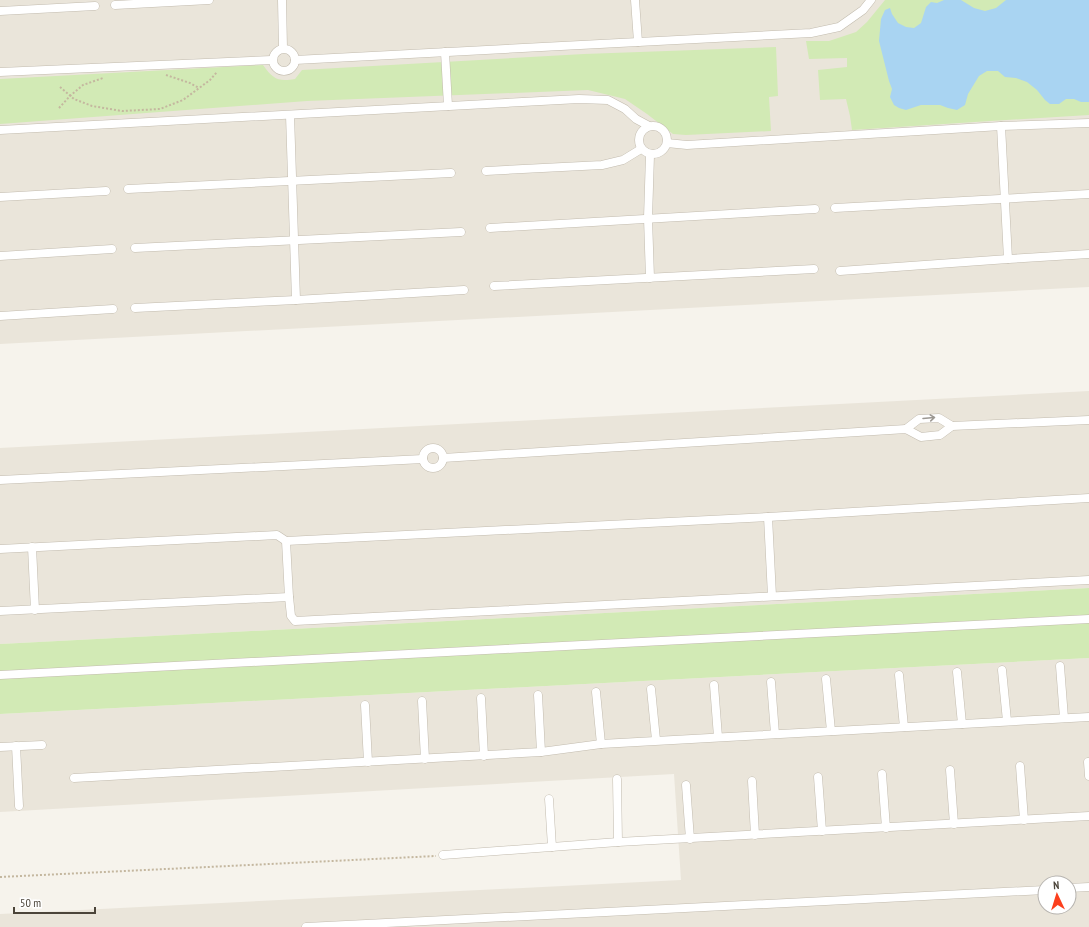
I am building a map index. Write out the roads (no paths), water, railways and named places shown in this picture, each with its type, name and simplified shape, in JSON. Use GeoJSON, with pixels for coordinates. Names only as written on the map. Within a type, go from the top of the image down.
{"type":"FeatureCollection","features":[{"type":"Feature","properties":{"kind":"street"},"geometry":{"type":"LineString","coordinates":[[115,5],[209,0]]}},
{"type":"Feature","properties":{"kind":"street"},"geometry":{"type":"LineString","coordinates":[[282,0],[284,48]]}},
{"type":"Feature","properties":{"kind":"street"},"geometry":{"type":"LineString","coordinates":[[635,0],[638,42]]}},
{"type":"Feature","properties":{"kind":"street"},"geometry":{"type":"LineString","coordinates":[[295,60],[811,33],[839,27],[863,10],[870,0]]}},
{"type":"Feature","properties":{"kind":"street"},"geometry":{"type":"LineString","coordinates":[[0,11],[95,6]]}},
{"type":"Feature","properties":{"kind":"street"},"geometry":{"type":"LineString","coordinates":[[284,48],[292,52],[295,60],[292,68],[284,71],[275,68],[272,60],[275,52],[284,48]]}},
{"type":"Feature","properties":{"kind":"street"},"geometry":{"type":"LineString","coordinates":[[445,52],[448,106]]}},
{"type":"Feature","properties":{"kind":"street"},"geometry":{"type":"LineString","coordinates":[[0,72],[272,60]]}},
{"type":"Feature","properties":{"kind":"street"},"geometry":{"type":"LineString","coordinates":[[0,130],[579,99],[608,100],[649,126],[658,126],[666,134],[667,143],[664,149],[658,154],[650,155],[641,149],[638,138],[641,131],[649,126]]}},
{"type":"Feature","properties":{"kind":"street"},"geometry":{"type":"LineString","coordinates":[[290,115],[296,300]]}},
{"type":"Feature","properties":{"kind":"street"},"geometry":{"type":"LineString","coordinates":[[667,143],[687,145],[1001,126],[1089,123]]}},
{"type":"Feature","properties":{"kind":"street"},"geometry":{"type":"LineString","coordinates":[[1001,126],[1008,259]]}},
{"type":"Feature","properties":{"kind":"street"},"geometry":{"type":"LineString","coordinates":[[486,171],[602,165],[623,160],[641,149]]}},
{"type":"Feature","properties":{"kind":"street"},"geometry":{"type":"LineString","coordinates":[[650,155],[648,218],[650,278]]}},
{"type":"Feature","properties":{"kind":"street"},"geometry":{"type":"LineString","coordinates":[[128,190],[451,173]]}},
{"type":"Feature","properties":{"kind":"street"},"geometry":{"type":"LineString","coordinates":[[0,196],[106,191]]}},
{"type":"Feature","properties":{"kind":"street"},"geometry":{"type":"LineString","coordinates":[[835,208],[1089,194]]}},
{"type":"Feature","properties":{"kind":"street"},"geometry":{"type":"LineString","coordinates":[[490,228],[815,209]]}},
{"type":"Feature","properties":{"kind":"street"},"geometry":{"type":"LineString","coordinates":[[135,248],[461,232]]}},
{"type":"Feature","properties":{"kind":"street"},"geometry":{"type":"LineString","coordinates":[[0,256],[112,249]]}},
{"type":"Feature","properties":{"kind":"street"},"geometry":{"type":"LineString","coordinates":[[840,271],[1089,254]]}},
{"type":"Feature","properties":{"kind":"street"},"geometry":{"type":"LineString","coordinates":[[494,286],[814,269]]}},
{"type":"Feature","properties":{"kind":"street"},"geometry":{"type":"LineString","coordinates":[[135,308],[464,290]]}},
{"type":"Feature","properties":{"kind":"street"},"geometry":{"type":"LineString","coordinates":[[0,316],[113,309]]}},
{"type":"Feature","properties":{"kind":"street"},"geometry":{"type":"LineString","coordinates":[[906,429],[919,419],[939,418],[952,426],[1089,420]]}},
{"type":"Feature","properties":{"kind":"street"},"geometry":{"type":"LineString","coordinates":[[443,458],[906,429],[920,437],[940,435],[952,426]]}},
{"type":"Feature","properties":{"kind":"street"},"geometry":{"type":"LineString","coordinates":[[433,448],[440,450],[443,458],[441,465],[434,468],[426,466],[423,459],[426,451],[433,448]]}},
{"type":"Feature","properties":{"kind":"street"},"geometry":{"type":"LineString","coordinates":[[0,480],[423,459]]}},
{"type":"Feature","properties":{"kind":"street"},"geometry":{"type":"LineString","coordinates":[[0,549],[277,535],[286,541],[768,517],[1089,498]]}},
{"type":"Feature","properties":{"kind":"street"},"geometry":{"type":"LineString","coordinates":[[768,517],[772,596]]}},
{"type":"Feature","properties":{"kind":"street"},"geometry":{"type":"LineString","coordinates":[[286,541],[291,616],[295,621],[1089,580]]}},
{"type":"Feature","properties":{"kind":"street"},"geometry":{"type":"LineString","coordinates":[[32,547],[35,610]]}},
{"type":"Feature","properties":{"kind":"street"},"geometry":{"type":"LineString","coordinates":[[0,611],[289,598]]}},
{"type":"Feature","properties":{"kind":"street"},"geometry":{"type":"LineString","coordinates":[[0,675],[1089,619]]}},
{"type":"Feature","properties":{"kind":"street"},"geometry":{"type":"LineString","coordinates":[[1060,666],[1064,718]]}},
{"type":"Feature","properties":{"kind":"street"},"geometry":{"type":"LineString","coordinates":[[1002,670],[1007,721]]}},
{"type":"Feature","properties":{"kind":"street"},"geometry":{"type":"LineString","coordinates":[[957,672],[962,724]]}},
{"type":"Feature","properties":{"kind":"street"},"geometry":{"type":"LineString","coordinates":[[900,675],[904,727]]}},
{"type":"Feature","properties":{"kind":"street"},"geometry":{"type":"LineString","coordinates":[[826,679],[831,731]]}},
{"type":"Feature","properties":{"kind":"street"},"geometry":{"type":"LineString","coordinates":[[771,682],[775,734]]}},
{"type":"Feature","properties":{"kind":"street"},"geometry":{"type":"LineString","coordinates":[[714,685],[718,737]]}},
{"type":"Feature","properties":{"kind":"street"},"geometry":{"type":"LineString","coordinates":[[652,689],[656,740]]}},
{"type":"Feature","properties":{"kind":"street"},"geometry":{"type":"LineString","coordinates":[[596,692],[601,744]]}},
{"type":"Feature","properties":{"kind":"street"},"geometry":{"type":"LineString","coordinates":[[538,695],[541,752]]}},
{"type":"Feature","properties":{"kind":"street"},"geometry":{"type":"LineString","coordinates":[[481,698],[484,756]]}},
{"type":"Feature","properties":{"kind":"street"},"geometry":{"type":"LineString","coordinates":[[422,701],[425,759]]}},
{"type":"Feature","properties":{"kind":"street"},"geometry":{"type":"LineString","coordinates":[[365,705],[368,762]]}},
{"type":"Feature","properties":{"kind":"street"},"geometry":{"type":"LineString","coordinates":[[74,778],[484,756],[541,752],[601,744],[656,740],[1089,717]]}},
{"type":"Feature","properties":{"kind":"street"},"geometry":{"type":"LineString","coordinates":[[0,747],[42,745]]}},
{"type":"Feature","properties":{"kind":"street"},"geometry":{"type":"LineString","coordinates":[[16,746],[19,806]]}},
{"type":"Feature","properties":{"kind":"street"},"geometry":{"type":"LineString","coordinates":[[1088,762],[1089,776]]}},
{"type":"Feature","properties":{"kind":"street"},"geometry":{"type":"LineString","coordinates":[[1020,766],[1024,820]]}},
{"type":"Feature","properties":{"kind":"street"},"geometry":{"type":"LineString","coordinates":[[950,770],[954,824]]}},
{"type":"Feature","properties":{"kind":"street"},"geometry":{"type":"LineString","coordinates":[[882,774],[886,828]]}},
{"type":"Feature","properties":{"kind":"street"},"geometry":{"type":"LineString","coordinates":[[818,777],[822,831]]}},
{"type":"Feature","properties":{"kind":"street"},"geometry":{"type":"LineString","coordinates":[[617,779],[618,842]]}},
{"type":"Feature","properties":{"kind":"street"},"geometry":{"type":"LineString","coordinates":[[752,781],[755,835]]}},
{"type":"Feature","properties":{"kind":"street"},"geometry":{"type":"LineString","coordinates":[[686,785],[690,838]]}},
{"type":"Feature","properties":{"kind":"street"},"geometry":{"type":"LineString","coordinates":[[549,799],[552,847]]}},
{"type":"Feature","properties":{"kind":"street"},"geometry":{"type":"LineString","coordinates":[[443,855],[618,842],[1089,816]]}},
{"type":"Feature","properties":{"kind":"street"},"geometry":{"type":"LineString","coordinates":[[1077,888],[1089,887]]}},
{"type":"Feature","properties":{"kind":"street"},"geometry":{"type":"LineString","coordinates":[[306,927],[1037,890]]}},
{"type":"Feature","properties":{"kind":"water"},"geometry":{"type":"Polygon","coordinates":[[[944,0],[961,0],[974,8],[985,11],[996,8],[1006,0],[1089,0],[1089,102],[1066,99],[1059,104],[1050,104],[1027,82],[1016,78],[1005,77],[998,71],[987,71],[979,76],[968,94],[965,105],[957,110],[940,105],[921,105],[906,110],[894,105],[890,97],[892,89],[879,41],[881,19],[885,10],[890,8],[898,23],[906,27],[914,28],[921,23],[926,7],[931,2],[937,3],[944,0]]]}}]}
